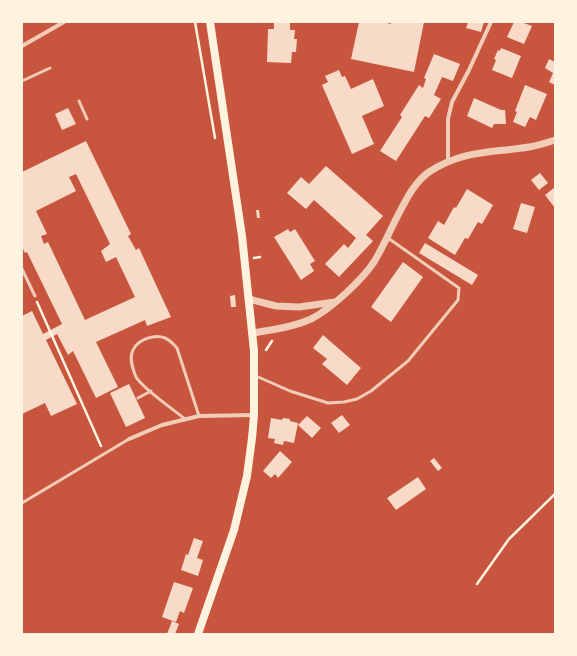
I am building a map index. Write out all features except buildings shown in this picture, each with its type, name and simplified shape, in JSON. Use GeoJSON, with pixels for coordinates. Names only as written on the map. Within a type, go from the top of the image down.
{"type":"FeatureCollection","features":[{"type":"Feature","properties":{"kind":"main road"},"geometry":{"type":"LineString","coordinates":[[198,634],[234,530],[247,476],[254,415],[252,333],[239,209],[210,22]]}},
{"type":"Feature","properties":{"kind":"street"},"geometry":{"type":"LineString","coordinates":[[22,46],[64,22]]}},
{"type":"Feature","properties":{"kind":"street"},"geometry":{"type":"LineString","coordinates":[[448,161],[448,119],[452,102],[492,22]]}},
{"type":"Feature","properties":{"kind":"street"},"geometry":{"type":"LineString","coordinates":[[252,333],[301,323],[313,318],[335,302],[360,279],[374,262],[411,192],[419,181],[429,172],[448,161],[478,152],[529,147],[555,140]]}},
{"type":"Feature","properties":{"kind":"street"},"geometry":{"type":"LineString","coordinates":[[249,299],[276,306],[298,307],[335,302]]}},
{"type":"Feature","properties":{"kind":"street"},"geometry":{"type":"LineString","coordinates":[[129,439],[162,425],[199,416],[254,415]]}},
{"type":"Feature","properties":{"kind":"lane"},"geometry":{"type":"LineString","coordinates":[[22,81],[50,68]]}},
{"type":"Feature","properties":{"kind":"lane"},"geometry":{"type":"LineString","coordinates":[[79,101],[87,119]]}},
{"type":"Feature","properties":{"kind":"lane"},"geometry":{"type":"LineString","coordinates":[[254,375],[290,391],[308,397],[328,403],[344,402],[357,399],[371,391],[408,361],[458,300],[459,288],[387,238]]}},
{"type":"Feature","properties":{"kind":"lane"},"geometry":{"type":"LineString","coordinates":[[22,269],[35,296]]}},
{"type":"Feature","properties":{"kind":"lane"},"geometry":{"type":"LineString","coordinates":[[185,419],[142,384],[136,376],[131,357],[133,349],[146,338],[164,338],[171,341],[177,348],[199,416]]}},
{"type":"Feature","properties":{"kind":"lane"},"geometry":{"type":"LineString","coordinates":[[138,398],[151,391]]}},
{"type":"Feature","properties":{"kind":"lane"},"geometry":{"type":"LineString","coordinates":[[22,503],[129,439]]}},
{"type":"Feature","properties":{"kind":"path"},"geometry":{"type":"LineString","coordinates":[[195,22],[216,145]]}},
{"type":"Feature","properties":{"kind":"path"},"geometry":{"type":"LineString","coordinates":[[35,296],[104,454]]}},
{"type":"Feature","properties":{"kind":"path"},"geometry":{"type":"LineString","coordinates":[[265,354],[266,348],[279,336],[279,328]]}},
{"type":"Feature","properties":{"kind":"path"},"geometry":{"type":"LineString","coordinates":[[478,584],[509,538],[555,494]]}}]}
